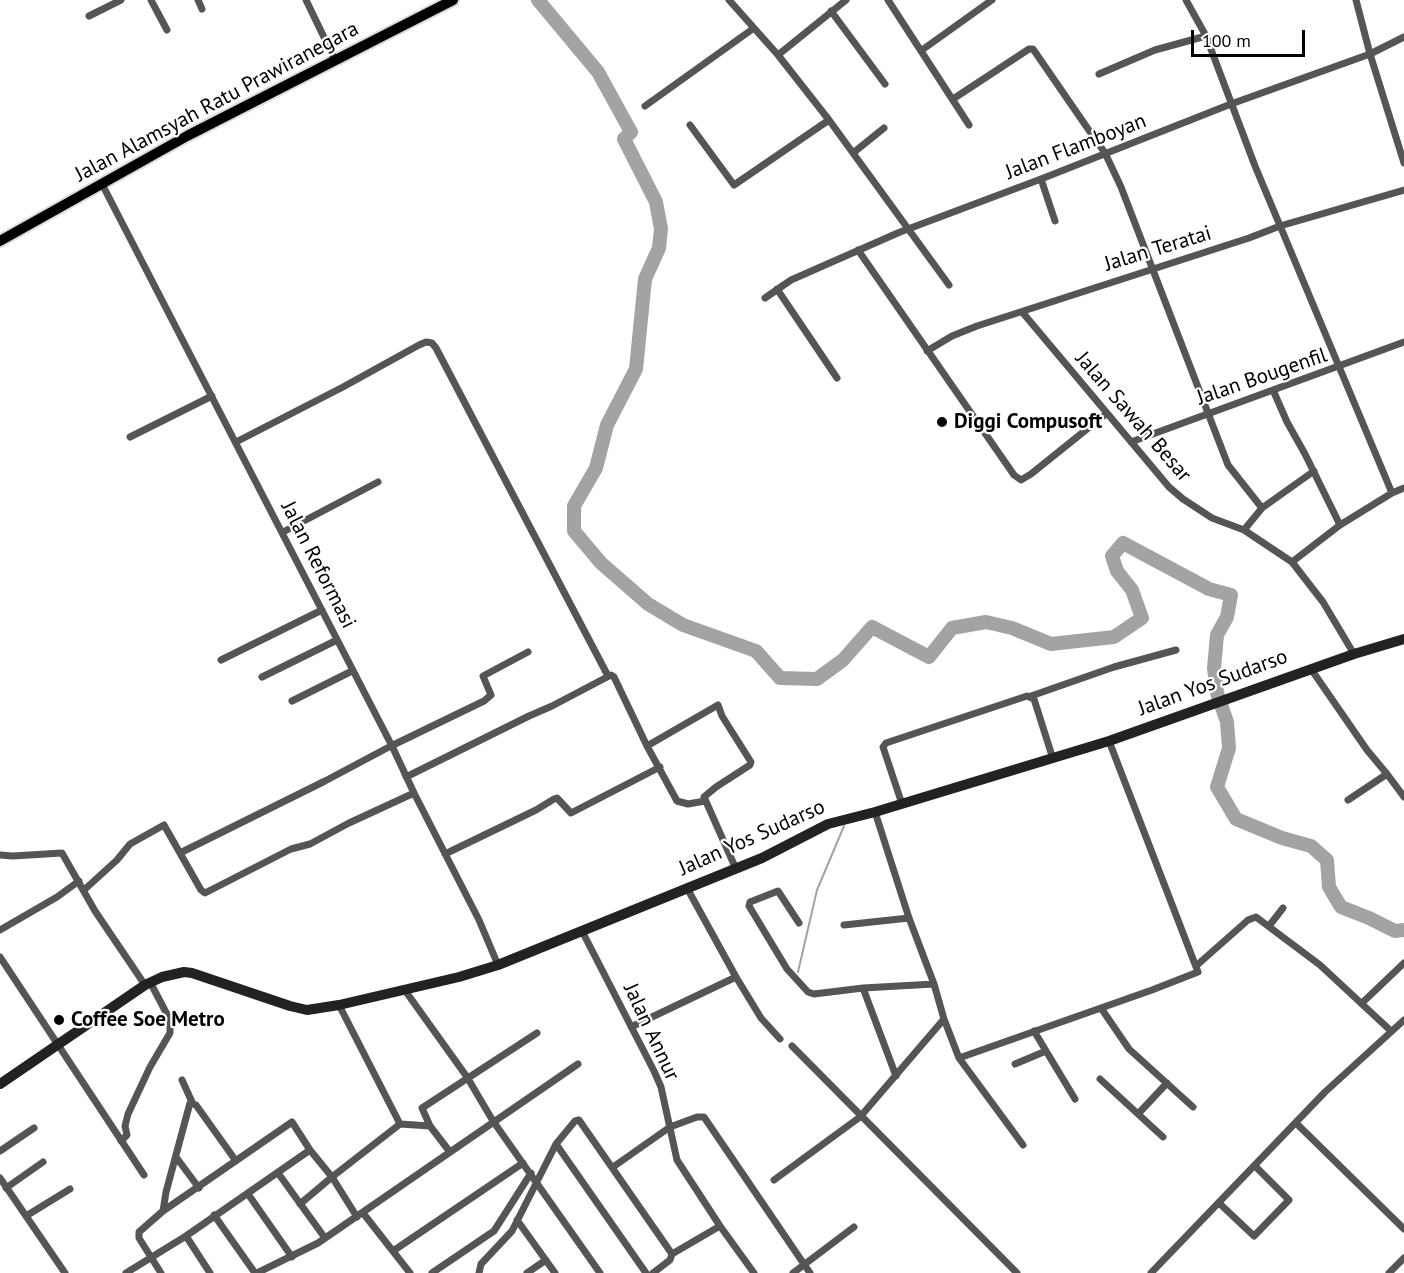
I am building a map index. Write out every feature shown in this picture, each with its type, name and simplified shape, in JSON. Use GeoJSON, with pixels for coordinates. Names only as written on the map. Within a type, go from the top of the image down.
{"type":"FeatureCollection","features":[{"type":"Feature","properties":{"kind":"main road","name":"Jalan Alamsyah Ratu Prawiranegara"},"geometry":{"type":"LineString","coordinates":[[0,241],[187,136],[453,0]]}},
{"type":"Feature","properties":{"kind":"street"},"geometry":{"type":"LineString","coordinates":[[89,16],[121,0]]}},
{"type":"Feature","properties":{"kind":"street"},"geometry":{"type":"LineString","coordinates":[[152,0],[167,30]]}},
{"type":"Feature","properties":{"kind":"street"},"geometry":{"type":"LineString","coordinates":[[198,0],[202,9]]}},
{"type":"Feature","properties":{"kind":"street"},"geometry":{"type":"LineString","coordinates":[[306,0],[335,60]]}},
{"type":"Feature","properties":{"kind":"street"},"geometry":{"type":"LineString","coordinates":[[729,0],[778,55],[829,120],[949,285]]}},
{"type":"Feature","properties":{"kind":"street"},"geometry":{"type":"LineString","coordinates":[[778,55],[846,0]]}},
{"type":"Feature","properties":{"kind":"street"},"geometry":{"type":"LineString","coordinates":[[888,0],[969,125]]}},
{"type":"Feature","properties":{"kind":"street"},"geometry":{"type":"LineString","coordinates":[[922,50],[992,0]]}},
{"type":"Feature","properties":{"kind":"street"},"geometry":{"type":"LineString","coordinates":[[1186,0],[1206,36],[1280,226],[1392,493]]}},
{"type":"Feature","properties":{"kind":"street"},"geometry":{"type":"LineString","coordinates":[[1356,0],[1370,54],[1404,163]]}},
{"type":"Feature","properties":{"kind":"street"},"geometry":{"type":"LineString","coordinates":[[831,11],[885,84]]}},
{"type":"Feature","properties":{"kind":"street"},"geometry":{"type":"LineString","coordinates":[[645,106],[754,28]]}},
{"type":"Feature","properties":{"kind":"street"},"geometry":{"type":"LineString","coordinates":[[1099,74],[1155,50],[1206,36]]}},
{"type":"Feature","properties":{"kind":"street","name":"Jalan Flamboyan"},"geometry":{"type":"LineString","coordinates":[[765,298],[791,280],[858,250],[1231,104],[1370,54],[1404,37]]}},
{"type":"Feature","properties":{"kind":"street"},"geometry":{"type":"LineString","coordinates":[[953,99],[1029,49],[1033,49],[1105,153],[1121,187],[1228,465],[1262,508]]}},
{"type":"Feature","properties":{"kind":"street"},"geometry":{"type":"LineString","coordinates":[[690,125],[734,185],[829,120]]}},
{"type":"Feature","properties":{"kind":"street"},"geometry":{"type":"LineString","coordinates":[[853,153],[885,128]]}},
{"type":"Feature","properties":{"kind":"street"},"geometry":{"type":"LineString","coordinates":[[1041,179],[1055,220]]}},
{"type":"Feature","properties":{"kind":"street","name":"Jalan Reformasi"},"geometry":{"type":"LineString","coordinates":[[102,184],[392,746],[479,920],[498,965]]}},
{"type":"Feature","properties":{"kind":"street","name":"Jalan Teratai"},"geometry":{"type":"LineString","coordinates":[[927,351],[952,336],[977,326],[1023,313],[1280,226],[1404,190]]}},
{"type":"Feature","properties":{"kind":"street"},"geometry":{"type":"LineString","coordinates":[[858,250],[1014,475],[1021,480],[1107,413]]}},
{"type":"Feature","properties":{"kind":"street"},"geometry":{"type":"LineString","coordinates":[[777,289],[837,378]]}},
{"type":"Feature","properties":{"kind":"street","name":"Jalan Sawah Besar"},"geometry":{"type":"LineString","coordinates":[[1023,313],[1152,469],[1183,499],[1212,518],[1244,530],[1292,562],[1323,602],[1354,654]]}},
{"type":"Feature","properties":{"kind":"street"},"geometry":{"type":"LineString","coordinates":[[236,442],[419,345],[426,342],[432,344],[608,676]]}},
{"type":"Feature","properties":{"kind":"street","name":"Jalan Bougenfil"},"geometry":{"type":"LineString","coordinates":[[1131,442],[1341,367],[1404,342]]}},
{"type":"Feature","properties":{"kind":"street"},"geometry":{"type":"LineString","coordinates":[[1273,390],[1287,423],[1314,471],[1340,525]]}},
{"type":"Feature","properties":{"kind":"street"},"geometry":{"type":"LineString","coordinates":[[130,437],[212,396]]}},
{"type":"Feature","properties":{"kind":"street"},"geometry":{"type":"LineString","coordinates":[[1244,530],[1262,508],[1314,471]]}},
{"type":"Feature","properties":{"kind":"street"},"geometry":{"type":"LineString","coordinates":[[282,532],[378,482]]}},
{"type":"Feature","properties":{"kind":"street"},"geometry":{"type":"LineString","coordinates":[[1292,562],[1340,525],[1404,488]]}},
{"type":"Feature","properties":{"kind":"street"},"geometry":{"type":"LineString","coordinates":[[221,660],[322,610]]}},
{"type":"Feature","properties":{"kind":"street","name":"Jalan Yos Sudarso"},"geometry":{"type":"LineString","coordinates":[[0,1084],[147,984],[162,977],[184,972],[199,975],[307,1010],[339,1005],[459,977],[498,965],[736,869],[828,824],[1053,759],[1194,712],[1354,654],[1404,639]]}},
{"type":"Feature","properties":{"kind":"street"},"geometry":{"type":"LineString","coordinates":[[262,677],[337,640]]}},
{"type":"Feature","properties":{"kind":"street"},"geometry":{"type":"LineString","coordinates":[[902,804],[883,747],[886,743],[1114,667],[1176,650]]}},
{"type":"Feature","properties":{"kind":"street"},"geometry":{"type":"LineString","coordinates":[[180,853],[489,698],[491,695],[482,677],[528,652]]}},
{"type":"Feature","properties":{"kind":"street"},"geometry":{"type":"LineString","coordinates":[[1311,669],[1367,750],[1404,797]]}},
{"type":"Feature","properties":{"kind":"street"},"geometry":{"type":"LineString","coordinates":[[292,700],[352,671]]}},
{"type":"Feature","properties":{"kind":"street"},"geometry":{"type":"LineString","coordinates":[[406,777],[608,676],[614,677],[647,746],[677,801],[688,804],[705,801]]}},
{"type":"Feature","properties":{"kind":"street"},"geometry":{"type":"LineString","coordinates":[[1030,696],[1034,699],[1053,759]]}},
{"type":"Feature","properties":{"kind":"street"},"geometry":{"type":"LineString","coordinates":[[647,746],[718,705],[722,716],[751,762],[750,765],[704,797],[736,869]]}},
{"type":"Feature","properties":{"kind":"street"},"geometry":{"type":"LineString","coordinates":[[959,1058],[1198,972],[1109,741]]}},
{"type":"Feature","properties":{"kind":"street"},"geometry":{"type":"LineString","coordinates":[[445,854],[554,799],[557,798],[571,813],[660,767]]}},
{"type":"Feature","properties":{"kind":"street"},"geometry":{"type":"LineString","coordinates":[[1348,800],[1387,774]]}},
{"type":"Feature","properties":{"kind":"street"},"geometry":{"type":"LineString","coordinates":[[84,890],[117,860],[130,844],[164,825],[201,890],[205,893],[291,849],[302,844],[310,844],[414,793]]}},
{"type":"Feature","properties":{"kind":"street"},"geometry":{"type":"LineString","coordinates":[[875,812],[909,918],[959,1058],[1023,1145]]}},
{"type":"Feature","properties":{"kind":"street"},"geometry":{"type":"LineString","coordinates":[[0,855],[62,853],[95,911],[170,1020],[170,1033],[150,1067],[128,1114],[124,1138]]}},
{"type":"Feature","properties":{"kind":"street"},"geometry":{"type":"LineString","coordinates":[[0,930],[57,897],[79,881]]}},
{"type":"Feature","properties":{"kind":"street"},"geometry":{"type":"LineString","coordinates":[[687,888],[761,1018],[780,1039]]}},
{"type":"Feature","properties":{"kind":"street"},"geometry":{"type":"LineString","coordinates":[[799,923],[778,891],[750,902],[749,906],[787,969],[808,992],[814,994],[863,988],[934,984]]}},
{"type":"Feature","properties":{"kind":"street"},"geometry":{"type":"LineString","coordinates":[[1269,926],[1283,908]]}},
{"type":"Feature","properties":{"kind":"street"},"geometry":{"type":"LineString","coordinates":[[1196,966],[1248,920],[1256,917],[1320,965],[1391,1031]]}},
{"type":"Feature","properties":{"kind":"street"},"geometry":{"type":"LineString","coordinates":[[844,925],[909,918]]}},
{"type":"Feature","properties":{"kind":"street","name":"Jalan Annur"},"geometry":{"type":"LineString","coordinates":[[582,931],[631,1027],[646,1051],[661,1087],[677,1160],[754,1273]]}},
{"type":"Feature","properties":{"kind":"street"},"geometry":{"type":"LineString","coordinates":[[0,957],[3,969],[124,1138],[144,1175]]}},
{"type":"Feature","properties":{"kind":"street"},"geometry":{"type":"LineString","coordinates":[[1362,1003],[1404,963]]}},
{"type":"Feature","properties":{"kind":"street"},"geometry":{"type":"LineString","coordinates":[[631,1027],[736,977]]}},
{"type":"Feature","properties":{"kind":"street"},"geometry":{"type":"LineString","coordinates":[[863,988],[896,1076]]}},
{"type":"Feature","properties":{"kind":"street"},"geometry":{"type":"LineString","coordinates":[[404,989],[467,1077],[493,1121],[600,1273]]}},
{"type":"Feature","properties":{"kind":"street"},"geometry":{"type":"LineString","coordinates":[[339,1005],[400,1124]]}},
{"type":"Feature","properties":{"kind":"street"},"geometry":{"type":"LineString","coordinates":[[1101,1008],[1129,1049],[1193,1107]]}},
{"type":"Feature","properties":{"kind":"street"},"geometry":{"type":"LineString","coordinates":[[774,1180],[860,1117],[944,1019]]}},
{"type":"Feature","properties":{"kind":"street"},"geometry":{"type":"LineString","coordinates":[[1151,1273],[1325,1092],[1404,1020]]}},
{"type":"Feature","properties":{"kind":"street"},"geometry":{"type":"LineString","coordinates":[[1034,1031],[1075,1098]]}},
{"type":"Feature","properties":{"kind":"street"},"geometry":{"type":"LineString","coordinates":[[450,1152],[430,1126],[422,1108],[537,1033]]}},
{"type":"Feature","properties":{"kind":"street"},"geometry":{"type":"LineString","coordinates":[[792,1046],[1017,1273]]}},
{"type":"Feature","properties":{"kind":"street"},"geometry":{"type":"LineString","coordinates":[[1015,1064],[1046,1051]]}},
{"type":"Feature","properties":{"kind":"street"},"geometry":{"type":"LineString","coordinates":[[214,1215],[256,1273],[292,1257],[325,1238],[578,1064]]}},
{"type":"Feature","properties":{"kind":"street"},"geometry":{"type":"LineString","coordinates":[[1100,1079],[1163,1137]]}},
{"type":"Feature","properties":{"kind":"street"},"geometry":{"type":"LineString","coordinates":[[183,1080],[192,1102],[236,1161]]}},
{"type":"Feature","properties":{"kind":"street"},"geometry":{"type":"LineString","coordinates":[[1138,1114],[1167,1083]]}},
{"type":"Feature","properties":{"kind":"street"},"geometry":{"type":"LineString","coordinates":[[163,1211],[189,1104],[192,1102]]}},
{"type":"Feature","properties":{"kind":"street"},"geometry":{"type":"LineString","coordinates":[[613,1167],[670,1127],[702,1116],[810,1273]]}},
{"type":"Feature","properties":{"kind":"street"},"geometry":{"type":"LineString","coordinates":[[478,1273],[481,1264],[512,1231],[556,1144],[575,1121],[579,1120],[672,1254]]}},
{"type":"Feature","properties":{"kind":"street"},"geometry":{"type":"LineString","coordinates":[[161,1273],[139,1238],[139,1232],[163,1211],[293,1122],[310,1150],[360,1215],[410,1273]]}},
{"type":"Feature","properties":{"kind":"street"},"geometry":{"type":"LineString","coordinates":[[1296,1123],[1404,1228]]}},
{"type":"Feature","properties":{"kind":"street"},"geometry":{"type":"LineString","coordinates":[[300,1204],[400,1124],[430,1126]]}},
{"type":"Feature","properties":{"kind":"street"},"geometry":{"type":"LineString","coordinates":[[0,1150],[34,1128]]}},
{"type":"Feature","properties":{"kind":"street"},"geometry":{"type":"LineString","coordinates":[[556,1144],[646,1273]]}},
{"type":"Feature","properties":{"kind":"street"},"geometry":{"type":"LineString","coordinates":[[126,1273],[186,1236],[310,1150]]}},
{"type":"Feature","properties":{"kind":"street"},"geometry":{"type":"LineString","coordinates":[[176,1157],[199,1188]]}},
{"type":"Feature","properties":{"kind":"street"},"geometry":{"type":"LineString","coordinates":[[6,1188],[43,1161]]}},
{"type":"Feature","properties":{"kind":"street"},"geometry":{"type":"LineString","coordinates":[[393,1251],[523,1163]]}},
{"type":"Feature","properties":{"kind":"street"},"geometry":{"type":"LineString","coordinates":[[1219,1203],[1254,1236],[1289,1200],[1255,1166]]}},
{"type":"Feature","properties":{"kind":"street"},"geometry":{"type":"LineString","coordinates":[[278,1173],[325,1238]]}},
{"type":"Feature","properties":{"kind":"street"},"geometry":{"type":"LineString","coordinates":[[432,1273],[494,1230],[531,1173]]}},
{"type":"Feature","properties":{"kind":"street"},"geometry":{"type":"LineString","coordinates":[[0,1178],[65,1273]]}},
{"type":"Feature","properties":{"kind":"street"},"geometry":{"type":"LineString","coordinates":[[26,1216],[70,1188]]}},
{"type":"Feature","properties":{"kind":"street"},"geometry":{"type":"LineString","coordinates":[[248,1194],[292,1257]]}},
{"type":"Feature","properties":{"kind":"street"},"geometry":{"type":"LineString","coordinates":[[517,1220],[555,1273]]}},
{"type":"Feature","properties":{"kind":"street"},"geometry":{"type":"LineString","coordinates":[[653,1273],[670,1260],[672,1254],[720,1226]]}},
{"type":"Feature","properties":{"kind":"street"},"geometry":{"type":"LineString","coordinates":[[793,1273],[854,1227]]}},
{"type":"Feature","properties":{"kind":"street"},"geometry":{"type":"LineString","coordinates":[[186,1236],[210,1273]]}},
{"type":"Feature","properties":{"kind":"street"},"geometry":{"type":"LineString","coordinates":[[1389,1273],[1404,1258]]}},
{"type":"Feature","properties":{"kind":"street"},"geometry":{"type":"LineString","coordinates":[[527,1273],[546,1260]]}},
{"type":"Feature","properties":{"kind":"waterway"},"geometry":{"type":"LineString","coordinates":[[538,0],[598,72],[631,132],[624,139],[656,202],[661,229],[659,248],[645,279],[636,369],[607,425],[596,468],[574,506],[574,531],[601,563],[648,604],[683,625],[756,651],[780,678],[817,679],[843,660],[872,627],[929,657],[952,628],[986,622],[1012,628],[1051,644],[1114,637],[1142,618],[1132,590],[1117,571],[1112,556],[1123,543],[1209,589],[1231,595],[1227,617],[1217,635],[1214,668],[1217,693],[1227,722],[1229,748],[1217,787],[1236,819],[1282,838],[1311,846],[1327,860],[1329,887],[1341,907],[1395,931],[1404,930]]}},
{"type":"Feature","properties":{"kind":"waterway"},"geometry":{"type":"LineString","coordinates":[[798,972],[817,890],[844,826]]}},
{"type":"Feature","properties":{"kind":"place","name":"Diggi Compusoft"},"geometry":{"type":"Point","coordinates":[942,422]}},
{"type":"Feature","properties":{"kind":"place","name":"Coffee Soe Metro"},"geometry":{"type":"Point","coordinates":[59,1020]}}]}
